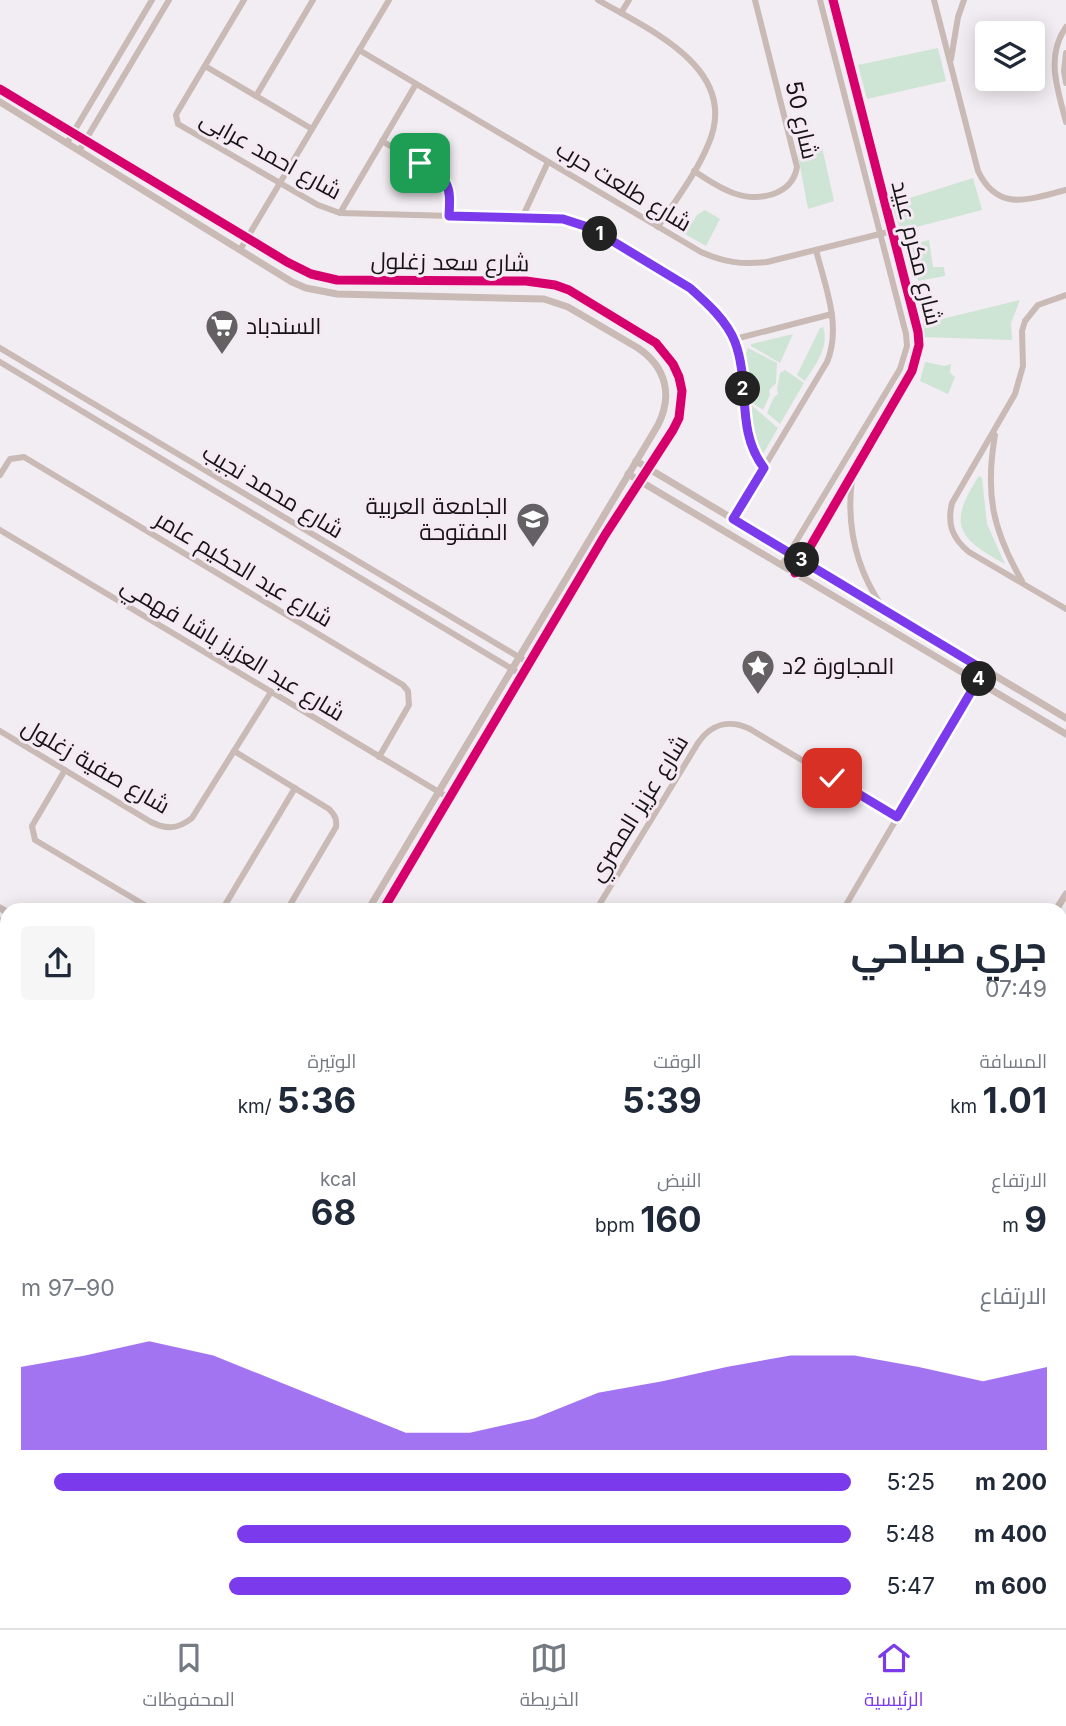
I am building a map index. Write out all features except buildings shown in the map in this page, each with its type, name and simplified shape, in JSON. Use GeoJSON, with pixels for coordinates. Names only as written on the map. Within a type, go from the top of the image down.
{"type":"FeatureCollection","features":[{"type":"Feature","properties":{"kind":"street"},"geometry":{"type":"LineString","coordinates":[[67,143],[152,0]]}},
{"type":"Feature","properties":{"kind":"street"},"geometry":{"type":"LineString","coordinates":[[79,150],[169,0]]}},
{"type":"Feature","properties":{"kind":"street","name":"شارع احمد عرابى"},"geometry":{"type":"LineString","coordinates":[[244,0],[176,115],[178,124],[318,205],[340,213],[563,219],[591,228],[690,288],[714,311],[734,340],[741,363],[748,442],[764,468]]}},
{"type":"Feature","properties":{"kind":"street"},"geometry":{"type":"LineString","coordinates":[[256,96],[313,0]]}},
{"type":"Feature","properties":{"kind":"street"},"geometry":{"type":"LineString","coordinates":[[240,250],[389,0]]}},
{"type":"Feature","properties":{"kind":"street"},"geometry":{"type":"LineString","coordinates":[[598,0],[686,54],[709,85],[714,104],[710,142],[659,227]]}},
{"type":"Feature","properties":{"kind":"street"},"geometry":{"type":"LineString","coordinates":[[621,13],[629,0]]}},
{"type":"Feature","properties":{"kind":"street","name":"شارع 50"},"geometry":{"type":"LineString","coordinates":[[694,171],[731,193],[747,197],[784,191],[796,176],[797,167],[755,0]]}},
{"type":"Feature","properties":{"kind":"street","name":"شارع مكرم عبيد"},"geometry":{"type":"LineString","coordinates":[[782,565],[905,358],[906,334],[820,0]]}},
{"type":"Feature","properties":{"kind":"street","name":"شارع مكرم عبيد"},"geometry":{"type":"LineString","coordinates":[[794,573],[852,476],[917,358],[918,332],[833,0]]}},
{"type":"Feature","properties":{"kind":"street"},"geometry":{"type":"LineString","coordinates":[[934,0],[978,171],[988,188],[1013,201],[1066,190]]}},
{"type":"Feature","properties":{"kind":"street"},"geometry":{"type":"LineString","coordinates":[[951,64],[953,40],[964,0]]}},
{"type":"Feature","properties":{"kind":"street"},"geometry":{"type":"LineString","coordinates":[[1066,27],[1058,41],[1054,64],[1066,122]]}},
{"type":"Feature","properties":{"kind":"street","name":"شارع طلعت حرب"},"geometry":{"type":"LineString","coordinates":[[359,50],[701,252],[733,263],[758,263],[892,231]]}},
{"type":"Feature","properties":{"kind":"street"},"geometry":{"type":"LineString","coordinates":[[1066,53],[1066,83]]}},
{"type":"Feature","properties":{"kind":"street"},"geometry":{"type":"LineString","coordinates":[[205,66],[312,129]]}},
{"type":"Feature","properties":{"kind":"street"},"geometry":{"type":"LineString","coordinates":[[340,213],[416,84]]}},
{"type":"Feature","properties":{"kind":"street","name":"شارع سعد زغلول"},"geometry":{"type":"LineString","coordinates":[[0,89],[299,269],[337,280],[541,282],[569,290],[645,335],[666,353],[679,377],[682,404],[674,430],[640,480],[522,674],[387,903]]}},
{"type":"Feature","properties":{"kind":"street","name":"شارع سعد زغلول"},"geometry":{"type":"LineString","coordinates":[[0,103],[292,282],[321,292],[530,297],[556,302],[638,348],[657,365],[667,388],[664,414],[372,903]]}},
{"type":"Feature","properties":{"kind":"street"},"geometry":{"type":"LineString","coordinates":[[382,141],[444,178],[450,188],[449,216]]}},
{"type":"Feature","properties":{"kind":"street"},"geometry":{"type":"LineString","coordinates":[[522,218],[548,162]]}},
{"type":"Feature","properties":{"kind":"street"},"geometry":{"type":"LineString","coordinates":[[733,519],[827,362],[834,339],[832,314],[816,250]]}},
{"type":"Feature","properties":{"kind":"street"},"geometry":{"type":"LineString","coordinates":[[469,281],[470,296]]}},
{"type":"Feature","properties":{"kind":"street"},"geometry":{"type":"LineString","coordinates":[[498,297],[501,281]]}},
{"type":"Feature","properties":{"kind":"street"},"geometry":{"type":"LineString","coordinates":[[1066,295],[1038,304],[1025,321],[1022,331],[1023,366],[1015,394],[952,503],[949,517],[951,531],[958,543],[969,552],[1066,609]]}},
{"type":"Feature","properties":{"kind":"street"},"geometry":{"type":"LineString","coordinates":[[734,340],[832,314]]}},
{"type":"Feature","properties":{"kind":"street","name":"شارع محمد نجيب"},"geometry":{"type":"LineString","coordinates":[[0,348],[529,663]]}},
{"type":"Feature","properties":{"kind":"street","name":"شارع محمد نجيب"},"geometry":{"type":"LineString","coordinates":[[0,362],[522,674]]}},
{"type":"Feature","properties":{"kind":"street"},"geometry":{"type":"LineString","coordinates":[[996,430],[989,475],[990,498],[1001,543],[1023,583]]}},
{"type":"Feature","properties":{"kind":"street","name":"شارع عبد الحكيم عامر"},"geometry":{"type":"LineString","coordinates":[[0,475],[10,459],[24,457],[403,685],[408,691],[409,705],[379,757]]}},
{"type":"Feature","properties":{"kind":"street"},"geometry":{"type":"LineString","coordinates":[[636,461],[1063,716]]}},
{"type":"Feature","properties":{"kind":"street"},"geometry":{"type":"LineString","coordinates":[[628,474],[1066,734]]}},
{"type":"Feature","properties":{"kind":"street"},"geometry":{"type":"LineString","coordinates":[[852,476],[849,511],[854,546],[866,579],[884,610]]}},
{"type":"Feature","properties":{"kind":"street"},"geometry":{"type":"LineString","coordinates":[[654,489],[657,480],[662,477]]}},
{"type":"Feature","properties":{"kind":"street","name":"شارع عبد العزيز باشا فهمي"},"geometry":{"type":"LineString","coordinates":[[0,530],[449,798]]}},
{"type":"Feature","properties":{"kind":"street"},"geometry":{"type":"LineString","coordinates":[[352,573],[358,562]]}},
{"type":"Feature","properties":{"kind":"street"},"geometry":{"type":"LineString","coordinates":[[847,903],[984,670]]}},
{"type":"Feature","properties":{"kind":"street","name":"شارع صفية زغلول"},"geometry":{"type":"LineString","coordinates":[[0,731],[160,827],[172,828],[183,825],[191,818],[271,692]]}},
{"type":"Feature","properties":{"kind":"street","name":"شارع عزيز المصري"},"geometry":{"type":"LineString","coordinates":[[600,903],[704,734],[721,724],[731,723],[750,729],[897,817]]}},
{"type":"Feature","properties":{"kind":"street"},"geometry":{"type":"LineString","coordinates":[[234,751],[329,809],[337,821],[291,903]]}},
{"type":"Feature","properties":{"kind":"street"},"geometry":{"type":"LineString","coordinates":[[65,770],[32,826],[35,840],[141,903]]}},
{"type":"Feature","properties":{"kind":"street"},"geometry":{"type":"LineString","coordinates":[[226,903],[295,788]]}},
{"type":"Feature","properties":{"kind":"green space"},"geometry":{"type":"Polygon","coordinates":[[[938,48],[946,81],[867,99],[858,65],[938,48]]]}},
{"type":"Feature","properties":{"kind":"green space"},"geometry":{"type":"Polygon","coordinates":[[[822,147],[834,201],[808,209],[798,155],[822,147]]]}},
{"type":"Feature","properties":{"kind":"green space"},"geometry":{"type":"Polygon","coordinates":[[[973,178],[982,210],[901,231],[891,204],[973,178]]]}},
{"type":"Feature","properties":{"kind":"green space"},"geometry":{"type":"Polygon","coordinates":[[[705,210],[720,219],[706,246],[685,234],[697,215],[705,210]]]}},
{"type":"Feature","properties":{"kind":"green space"},"geometry":{"type":"Polygon","coordinates":[[[929,240],[933,267],[944,267],[945,276],[918,281],[909,245],[929,240]]]}},
{"type":"Feature","properties":{"kind":"green space"},"geometry":{"type":"Polygon","coordinates":[[[1020,300],[1011,323],[1012,340],[922,337],[921,324],[1020,300]]]}},
{"type":"Feature","properties":{"kind":"green space"},"geometry":{"type":"Polygon","coordinates":[[[823,327],[823,349],[805,381],[797,375],[820,328],[823,327]]]}},
{"type":"Feature","properties":{"kind":"green space"},"geometry":{"type":"Polygon","coordinates":[[[793,334],[780,363],[751,346],[751,344],[793,334]]]}},
{"type":"Feature","properties":{"kind":"green space"},"geometry":{"type":"Polygon","coordinates":[[[748,348],[777,363],[776,383],[769,390],[770,395],[763,410],[751,402],[746,353],[748,348]]]}},
{"type":"Feature","properties":{"kind":"green space"},"geometry":{"type":"Polygon","coordinates":[[[925,362],[945,366],[951,364],[950,373],[955,377],[948,394],[920,381],[925,362]]]}},
{"type":"Feature","properties":{"kind":"green space"},"geometry":{"type":"Polygon","coordinates":[[[785,370],[804,383],[780,424],[767,413],[778,394],[780,373],[785,370]]]}},
{"type":"Feature","properties":{"kind":"green space"},"geometry":{"type":"Polygon","coordinates":[[[751,405],[778,428],[763,454],[754,438],[751,405]]]}},
{"type":"Feature","properties":{"kind":"green space"},"geometry":{"type":"Polygon","coordinates":[[[979,476],[982,478],[987,524],[1005,564],[976,546],[962,528],[963,506],[979,476]]]}},
{"type":"Feature","properties":{"kind":"cycle path"},"geometry":{"type":"LineString","coordinates":[[795,573],[912,371],[919,345],[918,332],[833,0]]}},
{"type":"Feature","properties":{"kind":"cycle path"},"geometry":{"type":"LineString","coordinates":[[0,89],[311,274],[337,280],[526,281],[555,285],[569,290],[656,343],[673,364],[682,391],[679,418],[673,430],[605,535],[387,903]]}},
{"type":"Feature","properties":{"kind":"place","name":"السندباد"},"geometry":{"type":"Point","coordinates":[222,356]}},
{"type":"Feature","properties":{"kind":"place","name":"الجامعة العربية المفتوحة"},"geometry":{"type":"Point","coordinates":[533,549]}},
{"type":"Feature","properties":{"kind":"place","name":"المجاورة 2د"},"geometry":{"type":"Point","coordinates":[758,696]}},
{"type":"Feature","properties":{"kind":"route"},"geometry":{"type":"LineString","coordinates":[[420,163],[440,174],[448,183],[449,216],[563,219],[578,222],[690,288],[714,311],[734,340],[741,363],[748,442],[764,468],[733,519],[984,670],[897,817],[832,778]]}}]}
